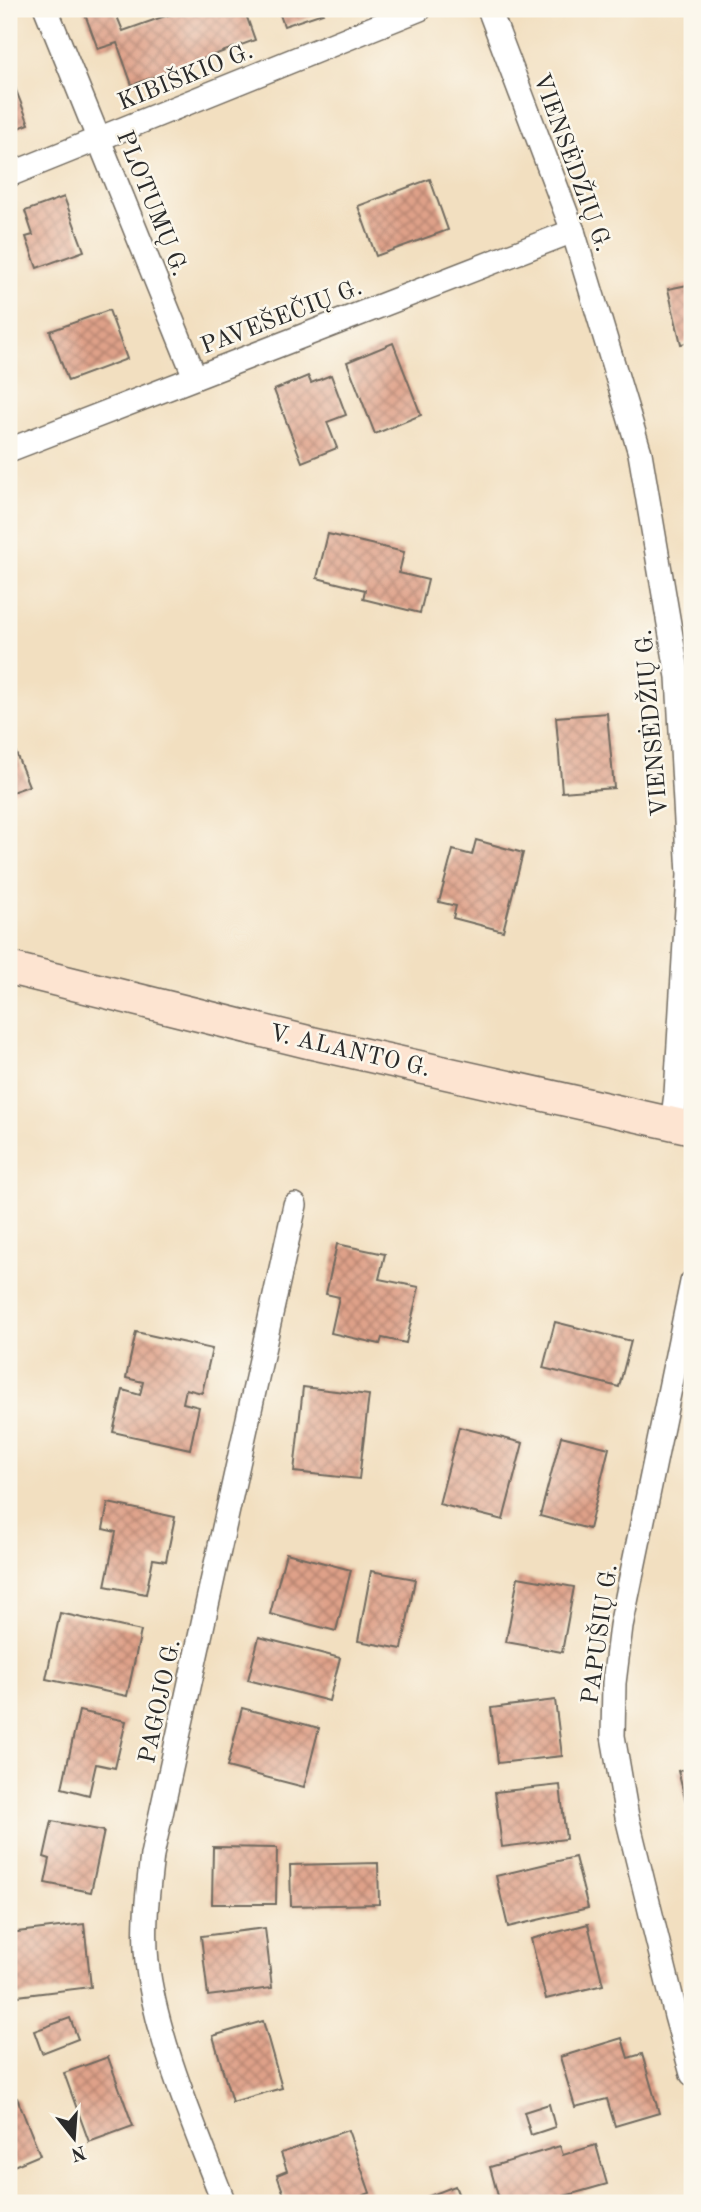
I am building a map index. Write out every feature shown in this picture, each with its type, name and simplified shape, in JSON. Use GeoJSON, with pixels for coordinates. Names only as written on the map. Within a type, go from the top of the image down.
{"type":"FeatureCollection","features":[{"type":"Feature","properties":{"kind":"main road","name":"V. ALANTO G."},"geometry":{"type":"LineString","coordinates":[[9,968],[312,1043],[682,1126]]}},
{"type":"Feature","properties":{"kind":"street","name":"PLOTUMŲ G."},"geometry":{"type":"LineString","coordinates":[[46,9],[195,377]]}},
{"type":"Feature","properties":{"kind":"street","name":"KIBIŠKIO G."},"geometry":{"type":"LineString","coordinates":[[9,174],[420,9]]}},
{"type":"Feature","properties":{"kind":"street","name":"VIENSĖDŽIŲ G."},"geometry":{"type":"LineString","coordinates":[[489,9],[573,231],[640,453],[678,677],[689,876],[676,1094],[682,1126]]}},
{"type":"Feature","properties":{"kind":"street","name":"PAVEŠEČIŲ G."},"geometry":{"type":"LineString","coordinates":[[9,450],[573,231]]}},
{"type":"Feature","properties":{"kind":"street","name":"PAGOJO G."},"geometry":{"type":"LineString","coordinates":[[224,2203],[164,2039],[147,1962],[145,1918],[152,1855],[295,1205]]}},
{"type":"Feature","properties":{"kind":"street","name":"PAPUŠIŲ G."},"geometry":{"type":"LineString","coordinates":[[692,1282],[621,1626],[614,1683],[614,1736],[627,1817],[692,2074]]}},
{"type":"Feature","properties":{"kind":"building"},"geometry":{"type":"Polygon","coordinates":[[[83,9],[114,9],[123,31],[185,9],[244,9],[255,40],[132,85],[117,43],[98,49],[83,9]]]}},
{"type":"Feature","properties":{"kind":"building"},"geometry":{"type":"Polygon","coordinates":[[[278,9],[321,9],[323,13],[284,26],[278,9]]]}},
{"type":"Feature","properties":{"kind":"building"},"geometry":{"type":"Polygon","coordinates":[[[9,72],[29,124],[9,132],[9,72]]]}},
{"type":"Feature","properties":{"kind":"building"},"geometry":{"type":"Polygon","coordinates":[[[430,179],[448,230],[376,256],[358,206],[430,179]]]}},
{"type":"Feature","properties":{"kind":"building"},"geometry":{"type":"Polygon","coordinates":[[[64,197],[84,251],[37,268],[26,237],[33,235],[25,211],[64,197]]]}},
{"type":"Feature","properties":{"kind":"building"},"geometry":{"type":"Polygon","coordinates":[[[692,284],[692,342],[681,344],[668,289],[692,284]]]}},
{"type":"Feature","properties":{"kind":"building"},"geometry":{"type":"Polygon","coordinates":[[[109,310],[127,359],[68,381],[50,331],[109,310]]]}},
{"type":"Feature","properties":{"kind":"building"},"geometry":{"type":"Polygon","coordinates":[[[393,343],[421,415],[375,434],[347,362],[393,343]]]}},
{"type":"Feature","properties":{"kind":"building"},"geometry":{"type":"Polygon","coordinates":[[[331,375],[346,415],[327,422],[337,448],[302,462],[274,390],[308,376],[311,383],[331,375]]]}},
{"type":"Feature","properties":{"kind":"building"},"geometry":{"type":"Polygon","coordinates":[[[328,534],[404,552],[399,573],[428,580],[420,613],[363,599],[365,590],[317,578],[328,534]]]}},
{"type":"Feature","properties":{"kind":"building"},"geometry":{"type":"Polygon","coordinates":[[[607,713],[614,788],[562,792],[556,717],[607,713]]]}},
{"type":"Feature","properties":{"kind":"building"},"geometry":{"type":"Polygon","coordinates":[[[12,743],[29,786],[9,793],[9,745],[12,743]]]}},
{"type":"Feature","properties":{"kind":"building"},"geometry":{"type":"Polygon","coordinates":[[[476,840],[523,853],[503,931],[453,918],[456,906],[439,902],[453,850],[472,855],[476,840]]]}},
{"type":"Feature","properties":{"kind":"building"},"geometry":{"type":"Polygon","coordinates":[[[337,1244],[385,1254],[379,1279],[419,1287],[406,1343],[382,1338],[380,1344],[331,1333],[339,1297],[326,1294],[337,1244]]]}},
{"type":"Feature","properties":{"kind":"building"},"geometry":{"type":"Polygon","coordinates":[[[555,1322],[631,1341],[619,1387],[543,1368],[555,1322]]]}},
{"type":"Feature","properties":{"kind":"building"},"geometry":{"type":"Polygon","coordinates":[[[136,1332],[212,1349],[202,1393],[186,1389],[183,1403],[199,1407],[190,1449],[113,1432],[123,1390],[140,1395],[143,1382],[126,1378],[136,1332]]]}},
{"type":"Feature","properties":{"kind":"building"},"geometry":{"type":"Polygon","coordinates":[[[303,1387],[369,1395],[359,1479],[294,1472],[303,1387]]]}},
{"type":"Feature","properties":{"kind":"building"},"geometry":{"type":"Polygon","coordinates":[[[459,1427],[523,1443],[503,1520],[439,1504],[459,1427]]]}},
{"type":"Feature","properties":{"kind":"building"},"geometry":{"type":"Polygon","coordinates":[[[561,1436],[609,1448],[589,1529],[540,1516],[561,1436]]]}},
{"type":"Feature","properties":{"kind":"building"},"geometry":{"type":"Polygon","coordinates":[[[108,1503],[175,1517],[166,1561],[153,1559],[146,1594],[105,1586],[116,1532],[103,1529],[108,1503]]]}},
{"type":"Feature","properties":{"kind":"building"},"geometry":{"type":"Polygon","coordinates":[[[286,1553],[351,1570],[336,1631],[270,1614],[286,1553]]]}},
{"type":"Feature","properties":{"kind":"building"},"geometry":{"type":"Polygon","coordinates":[[[371,1571],[415,1579],[402,1649],[358,1641],[371,1571]]]}},
{"type":"Feature","properties":{"kind":"building"},"geometry":{"type":"Polygon","coordinates":[[[518,1577],[574,1587],[562,1652],[506,1642],[518,1577]]]}},
{"type":"Feature","properties":{"kind":"building"},"geometry":{"type":"Polygon","coordinates":[[[60,1613],[141,1631],[127,1696],[46,1679],[60,1613]]]}},
{"type":"Feature","properties":{"kind":"building"},"geometry":{"type":"Polygon","coordinates":[[[259,1637],[340,1658],[329,1701],[248,1680],[259,1637]]]}},
{"type":"Feature","properties":{"kind":"building"},"geometry":{"type":"Polygon","coordinates":[[[555,1700],[562,1756],[498,1763],[491,1708],[555,1700]]]}},
{"type":"Feature","properties":{"kind":"building"},"geometry":{"type":"Polygon","coordinates":[[[242,1708],[319,1728],[304,1787],[227,1767],[242,1708]]]}},
{"type":"Feature","properties":{"kind":"building"},"geometry":{"type":"Polygon","coordinates":[[[79,1711],[126,1721],[115,1768],[96,1764],[89,1795],[62,1788],[79,1711]]]}},
{"type":"Feature","properties":{"kind":"building"},"geometry":{"type":"Polygon","coordinates":[[[692,1767],[692,1800],[686,1802],[678,1771],[692,1767]]]}},
{"type":"Feature","properties":{"kind":"building"},"geometry":{"type":"Polygon","coordinates":[[[560,1785],[566,1839],[502,1847],[495,1792],[560,1785]]]}},
{"type":"Feature","properties":{"kind":"building"},"geometry":{"type":"Polygon","coordinates":[[[52,1821],[104,1831],[91,1892],[45,1883],[50,1859],[44,1857],[52,1821]]]}},
{"type":"Feature","properties":{"kind":"building"},"geometry":{"type":"Polygon","coordinates":[[[213,1847],[277,1848],[276,1904],[212,1904],[213,1847]]]}},
{"type":"Feature","properties":{"kind":"building"},"geometry":{"type":"Polygon","coordinates":[[[575,1857],[588,1908],[508,1927],[496,1876],[575,1857]]]}},
{"type":"Feature","properties":{"kind":"building"},"geometry":{"type":"Polygon","coordinates":[[[378,1863],[379,1904],[291,1906],[290,1865],[378,1863]]]}},
{"type":"Feature","properties":{"kind":"building"},"geometry":{"type":"Polygon","coordinates":[[[84,1924],[91,1987],[9,1997],[9,1933],[84,1924]]]}},
{"type":"Feature","properties":{"kind":"building"},"geometry":{"type":"Polygon","coordinates":[[[588,1924],[603,1985],[546,1999],[531,1939],[588,1924]]]}},
{"type":"Feature","properties":{"kind":"building"},"geometry":{"type":"Polygon","coordinates":[[[265,1928],[272,1988],[208,1996],[201,1936],[265,1928]]]}},
{"type":"Feature","properties":{"kind":"building"},"geometry":{"type":"Polygon","coordinates":[[[70,2018],[78,2039],[42,2053],[34,2031],[70,2018]]]}},
{"type":"Feature","properties":{"kind":"building"},"geometry":{"type":"Polygon","coordinates":[[[263,2021],[282,2088],[232,2102],[213,2036],[263,2021]]]}},
{"type":"Feature","properties":{"kind":"building"},"geometry":{"type":"Polygon","coordinates":[[[622,2038],[628,2058],[642,2054],[659,2113],[615,2126],[607,2099],[575,2107],[560,2057],[622,2038]]]}},
{"type":"Feature","properties":{"kind":"building"},"geometry":{"type":"Polygon","coordinates":[[[108,2057],[133,2126],[89,2142],[64,2073],[108,2057]]]}},
{"type":"Feature","properties":{"kind":"building"},"geometry":{"type":"Polygon","coordinates":[[[17,2098],[40,2155],[9,2168],[9,2101],[17,2098]]]}},
{"type":"Feature","properties":{"kind":"building"},"geometry":{"type":"Polygon","coordinates":[[[549,2104],[555,2127],[531,2135],[524,2112],[549,2104]]]}},
{"type":"Feature","properties":{"kind":"building"},"geometry":{"type":"Polygon","coordinates":[[[348,2130],[370,2193],[343,2203],[287,2203],[277,2175],[287,2171],[281,2153],[348,2130]]]}},
{"type":"Feature","properties":{"kind":"building"},"geometry":{"type":"Polygon","coordinates":[[[596,2145],[607,2184],[540,2203],[500,2203],[490,2167],[560,2146],[563,2155],[596,2145]]]}},
{"type":"Feature","properties":{"kind":"building"},"geometry":{"type":"Polygon","coordinates":[[[455,2186],[462,2203],[411,2203],[455,2186]]]}}]}
